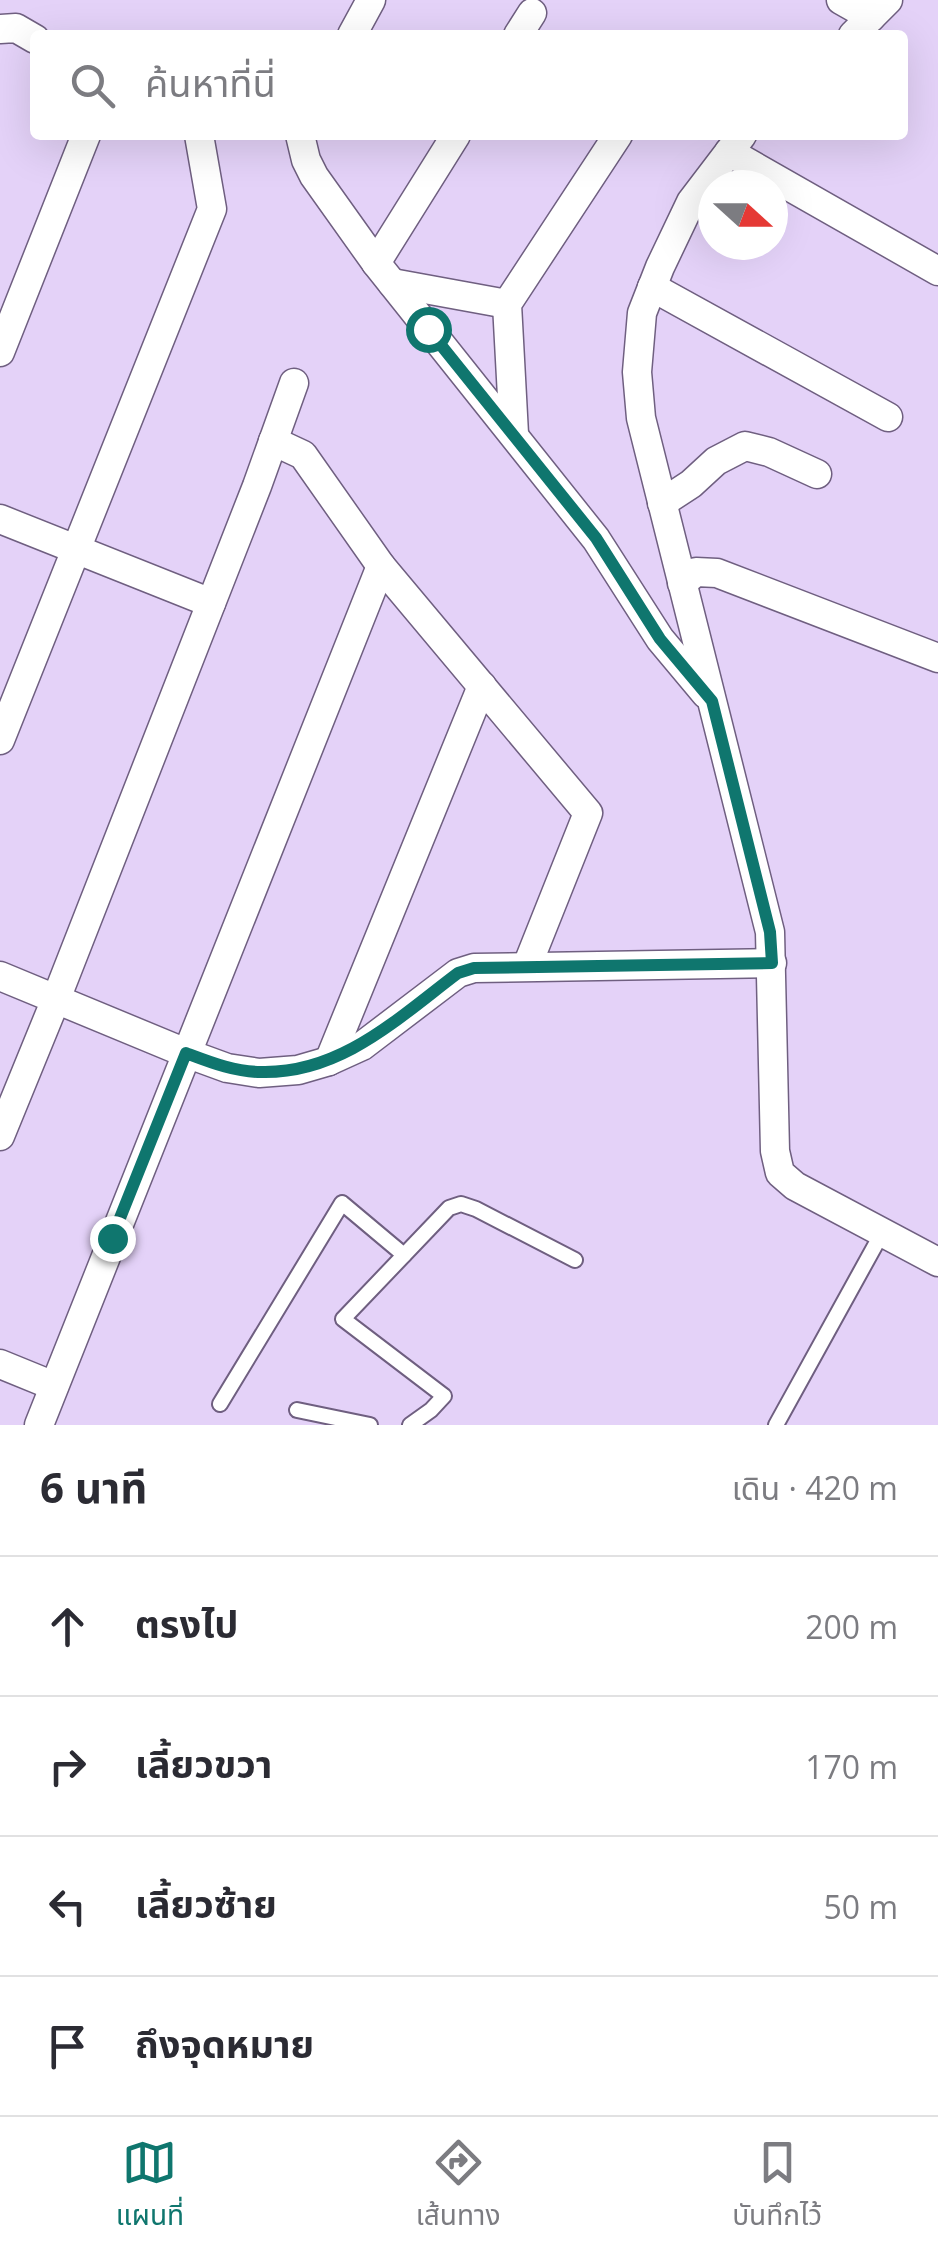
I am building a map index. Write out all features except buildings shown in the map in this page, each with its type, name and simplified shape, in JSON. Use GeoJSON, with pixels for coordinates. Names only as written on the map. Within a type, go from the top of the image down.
{"type":"FeatureCollection","features":[{"type":"Feature","properties":{"kind":"street"},"geometry":{"type":"LineString","coordinates":[[840,0],[871,17]]}},
{"type":"Feature","properties":{"kind":"street"},"geometry":{"type":"LineString","coordinates":[[0,30],[16,28],[30,35]]}},
{"type":"Feature","properties":{"kind":"street"},"geometry":{"type":"LineString","coordinates":[[0,352],[84,140]]}},
{"type":"Feature","properties":{"kind":"street"},"geometry":{"type":"LineString","coordinates":[[0,740],[212,209],[200,140]]}},
{"type":"Feature","properties":{"kind":"street"},"geometry":{"type":"LineString","coordinates":[[301,140],[314,176],[384,273],[596,538],[660,639],[712,701]]}},
{"type":"Feature","properties":{"kind":"street"},"geometry":{"type":"LineString","coordinates":[[384,273],[453,140]]}},
{"type":"Feature","properties":{"kind":"street"},"geometry":{"type":"LineString","coordinates":[[514,434],[507,304],[615,140]]}},
{"type":"Feature","properties":{"kind":"street"},"geometry":{"type":"LineString","coordinates":[[938,271],[735,144],[690,202],[652,287],[642,313],[637,372],[641,418],[770,932],[775,1152],[780,1173],[796,1186],[938,1262]]}},
{"type":"Feature","properties":{"kind":"street"},"geometry":{"type":"LineString","coordinates":[[384,273],[507,304]]}},
{"type":"Feature","properties":{"kind":"street"},"geometry":{"type":"LineString","coordinates":[[652,287],[888,417]]}},
{"type":"Feature","properties":{"kind":"street"},"geometry":{"type":"LineString","coordinates":[[0,1136],[294,382]]}},
{"type":"Feature","properties":{"kind":"street"},"geometry":{"type":"LineString","coordinates":[[273,442],[303,455],[381,566],[588,814],[527,966]]}},
{"type":"Feature","properties":{"kind":"street"},"geometry":{"type":"LineString","coordinates":[[662,503],[716,461],[745,446],[769,452],[817,474]]}},
{"type":"Feature","properties":{"kind":"street"},"geometry":{"type":"LineString","coordinates":[[0,519],[210,604]]}},
{"type":"Feature","properties":{"kind":"street"},"geometry":{"type":"LineString","coordinates":[[39,1425],[381,566]]}},
{"type":"Feature","properties":{"kind":"street"},"geometry":{"type":"LineString","coordinates":[[682,583],[696,572],[717,573],[938,658]]}},
{"type":"Feature","properties":{"kind":"street"},"geometry":{"type":"LineString","coordinates":[[329,1061],[482,686]]}},
{"type":"Feature","properties":{"kind":"street"},"geometry":{"type":"LineString","coordinates":[[0,976],[226,1068],[259,1072],[298,1070],[362,1046],[458,973],[474,968],[772,963]]}},
{"type":"Feature","properties":{"kind":"street"},"geometry":{"type":"LineString","coordinates":[[0,1364],[54,1386]]}},
{"type":"Feature","properties":{"kind":"lane"},"geometry":{"type":"LineString","coordinates":[[220,1404],[342,1203],[404,1255]]}},
{"type":"Feature","properties":{"kind":"lane"},"geometry":{"type":"LineString","coordinates":[[410,1425],[444,1396],[343,1319],[449,1208],[461,1204],[476,1209],[575,1260]]}},
{"type":"Feature","properties":{"kind":"lane"},"geometry":{"type":"LineString","coordinates":[[776,1425],[882,1233]]}},
{"type":"Feature","properties":{"kind":"lane"},"geometry":{"type":"LineString","coordinates":[[297,1410],[370,1425]]}},
{"type":"Feature","properties":{"kind":"route"},"geometry":{"type":"LineString","coordinates":[[112,1238],[186,1053],[226,1068],[259,1072],[298,1070],[329,1061],[362,1046],[458,973],[474,968],[772,963],[770,932],[712,701],[660,639],[596,538],[428,329]]}}]}
